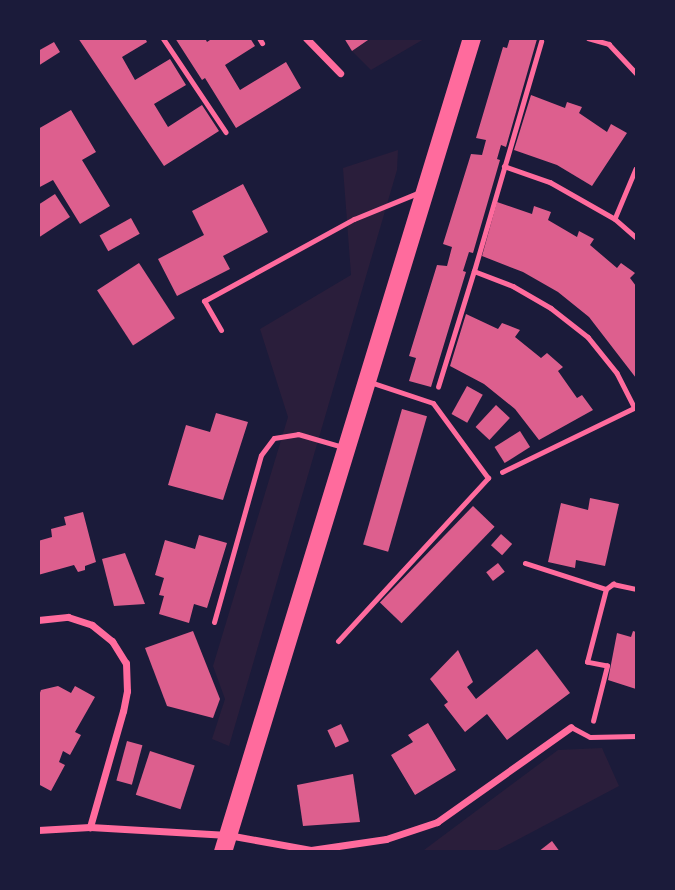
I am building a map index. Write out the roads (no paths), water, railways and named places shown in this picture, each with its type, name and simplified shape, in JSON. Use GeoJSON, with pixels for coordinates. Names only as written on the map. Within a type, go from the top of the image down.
{"type":"FeatureCollection","features":[{"type":"Feature","properties":{"kind":"main road"},"geometry":{"type":"LineString","coordinates":[[225,843],[472,38]]}},
{"type":"Feature","properties":{"kind":"street"},"geometry":{"type":"LineString","coordinates":[[306,38],[340,73]]}},
{"type":"Feature","properties":{"kind":"street"},"geometry":{"type":"LineString","coordinates":[[38,620],[68,617],[92,625],[112,641],[125,663],[127,691],[123,711],[90,827]]}},
{"type":"Feature","properties":{"kind":"street"},"geometry":{"type":"LineString","coordinates":[[38,830],[90,827],[225,843],[253,837],[311,850],[386,839],[424,829],[452,813],[571,727]]}},
{"type":"Feature","properties":{"kind":"lane"},"geometry":{"type":"LineString","coordinates":[[221,330],[205,300],[354,219],[426,189]]}},
{"type":"Feature","properties":{"kind":"lane"},"geometry":{"type":"LineString","coordinates":[[338,641],[488,478],[433,403],[367,381]]}},
{"type":"Feature","properties":{"kind":"lane"},"geometry":{"type":"LineString","coordinates":[[214,622],[261,455],[274,438],[298,434],[346,449]]}},
{"type":"Feature","properties":{"kind":"lane"},"geometry":{"type":"LineString","coordinates":[[571,727],[590,737],[636,736]]}}]}
